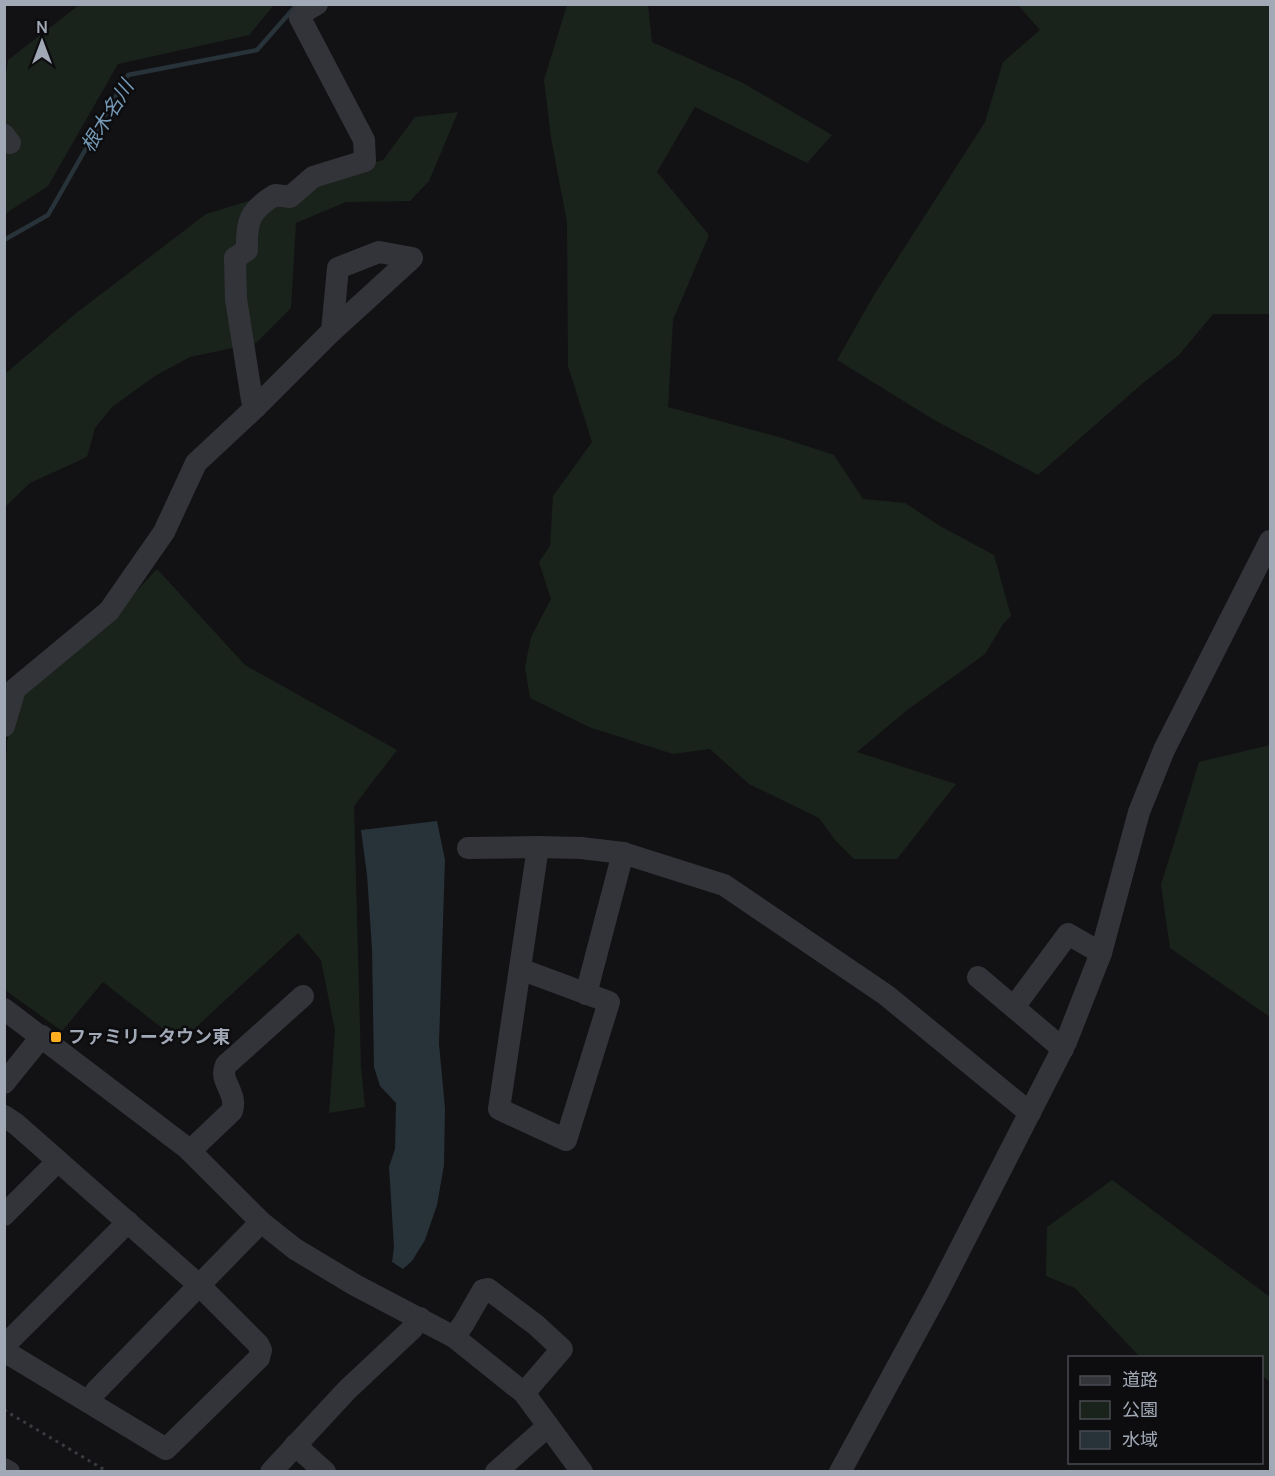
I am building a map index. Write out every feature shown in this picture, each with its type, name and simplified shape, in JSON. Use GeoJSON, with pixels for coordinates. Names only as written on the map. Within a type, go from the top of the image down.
{"type":"FeatureCollection","features":[{"type":"Feature","properties":{"kind":"street"},"geometry":{"type":"LineString","coordinates":[[256,407],[252,399],[236,299],[235,258],[247,250],[247,231],[251,216],[260,204],[275,195],[290,197],[313,177],[365,161],[364,140],[300,18],[305,11],[317,4]]}},
{"type":"Feature","properties":{"kind":"street"},"geometry":{"type":"LineString","coordinates":[[4,726],[10,686],[109,611],[164,531],[196,463],[332,331]]}},
{"type":"Feature","properties":{"kind":"street"},"geometry":{"type":"LineString","coordinates":[[840,1472],[938,1292],[1063,1049],[1101,953],[1139,812],[1170,740],[1270,541]]}},
{"type":"Feature","properties":{"kind":"street"},"geometry":{"type":"LineString","coordinates":[[520,969],[609,1002],[566,1140],[500,1109],[520,969],[538,847]]}},
{"type":"Feature","properties":{"kind":"street"},"geometry":{"type":"LineString","coordinates":[[468,848],[581,848],[623,853],[724,885],[886,995],[1030,1113]]}},
{"type":"Feature","properties":{"kind":"street"},"geometry":{"type":"LineString","coordinates":[[586,993],[623,853]]}},
{"type":"Feature","properties":{"kind":"street"},"geometry":{"type":"LineString","coordinates":[[1014,1007],[1068,934],[1101,953]]}},
{"type":"Feature","properties":{"kind":"street"},"geometry":{"type":"LineString","coordinates":[[978,977],[1063,1049]]}},
{"type":"Feature","properties":{"kind":"street"},"geometry":{"type":"LineString","coordinates":[[190,1151],[232,1111],[233,1097],[223,1077],[226,1065],[303,996]]}},
{"type":"Feature","properties":{"kind":"street"},"geometry":{"type":"LineString","coordinates":[[4,1009],[190,1151],[261,1222],[295,1249],[322,1267],[454,1337],[524,1393],[582,1472]]}},
{"type":"Feature","properties":{"kind":"street"},"geometry":{"type":"LineString","coordinates":[[4,1083],[42,1036]]}},
{"type":"Feature","properties":{"kind":"street"},"geometry":{"type":"LineString","coordinates":[[4,1116],[200,1286],[258,1344],[261,1350],[259,1358],[166,1449],[4,1351]]}},
{"type":"Feature","properties":{"kind":"street"},"geometry":{"type":"LineString","coordinates":[[4,1215],[58,1161]]}},
{"type":"Feature","properties":{"kind":"street"},"geometry":{"type":"LineString","coordinates":[[4,1346],[128,1222]]}},
{"type":"Feature","properties":{"kind":"street"},"geometry":{"type":"LineString","coordinates":[[90,1402],[96,1391],[261,1222]]}},
{"type":"Feature","properties":{"kind":"street"},"geometry":{"type":"LineString","coordinates":[[454,1337],[483,1290],[488,1289],[536,1325],[562,1349],[524,1393]]}},
{"type":"Feature","properties":{"kind":"street"},"geometry":{"type":"LineString","coordinates":[[271,1472],[347,1390],[412,1329],[420,1318]]}},
{"type":"Feature","properties":{"kind":"street"},"geometry":{"type":"LineString","coordinates":[[496,1472],[549,1426]]}},
{"type":"Feature","properties":{"kind":"street"},"geometry":{"type":"LineString","coordinates":[[295,1445],[325,1472]]}},
{"type":"Feature","properties":{"kind":"street"},"geometry":{"type":"LineString","coordinates":[[4,1469],[9,1472]]}},
{"type":"Feature","properties":{"kind":"path"},"geometry":{"type":"LineString","coordinates":[[4,1410],[108,1472]]}},
{"type":"Feature","properties":{"kind":"green space"},"geometry":{"type":"Polygon","coordinates":[[[79,5],[274,5],[249,35],[118,64],[48,186],[5,214],[4,86],[8,60],[79,5]]]}},
{"type":"Feature","properties":{"kind":"green space"},"geometry":{"type":"Polygon","coordinates":[[[567,5],[648,5],[652,42],[743,83],[832,135],[807,163],[695,107],[657,172],[709,235],[673,320],[668,407],[779,437],[834,455],[863,499],[905,503],[940,526],[994,555],[1011,616],[1003,624],[985,654],[906,711],[857,752],[956,784],[897,859],[854,859],[835,840],[819,818],[749,784],[710,749],[673,754],[589,727],[530,698],[525,667],[531,637],[551,599],[539,562],[550,546],[553,496],[592,442],[568,366],[567,222],[551,138],[544,80],[567,5]]]}},
{"type":"Feature","properties":{"kind":"green space"},"geometry":{"type":"Polygon","coordinates":[[[1018,5],[1270,5],[1270,314],[1213,314],[1179,355],[1143,383],[1038,475],[936,421],[837,360],[874,295],[985,122],[1003,62],[1040,30],[1018,5]]]}},
{"type":"Feature","properties":{"kind":"green space"},"geometry":{"type":"Polygon","coordinates":[[[458,112],[429,181],[410,201],[346,202],[296,223],[291,308],[256,343],[190,357],[155,376],[112,407],[95,428],[87,457],[30,483],[5,507],[5,374],[75,314],[206,214],[383,160],[415,117],[458,112]]]}},
{"type":"Feature","properties":{"kind":"green space"},"geometry":{"type":"Polygon","coordinates":[[[157,569],[245,665],[397,750],[354,806],[361,1066],[365,1107],[329,1113],[335,1031],[321,960],[298,933],[180,1042],[103,982],[62,1031],[5,990],[5,781],[7,742],[15,700],[115,614],[157,569]]]}},
{"type":"Feature","properties":{"kind":"green space"},"geometry":{"type":"Polygon","coordinates":[[[1270,745],[1270,1017],[1170,948],[1161,885],[1199,762],[1270,745]]]}},
{"type":"Feature","properties":{"kind":"green space"},"geometry":{"type":"Polygon","coordinates":[[[1112,1180],[1270,1297],[1270,1382],[1263,1377],[1263,1356],[1139,1356],[1075,1288],[1046,1276],[1047,1227],[1112,1180]]]}},
{"type":"Feature","properties":{"kind":"water"},"geometry":{"type":"Polygon","coordinates":[[[437,821],[445,860],[439,1044],[445,1108],[444,1165],[437,1205],[425,1240],[412,1261],[403,1269],[392,1262],[394,1247],[389,1167],[395,1149],[396,1103],[380,1086],[374,1067],[372,949],[367,875],[361,830],[437,821]]]}},
{"type":"Feature","properties":{"kind":"waterway","name":"根木名川"},"geometry":{"type":"LineString","coordinates":[[4,240],[48,215],[128,75],[257,50],[294,8]]}},
{"type":"Feature","properties":{"kind":"place","name":"ファミリータウン東"},"geometry":{"type":"Point","coordinates":[56,1037]}}]}
